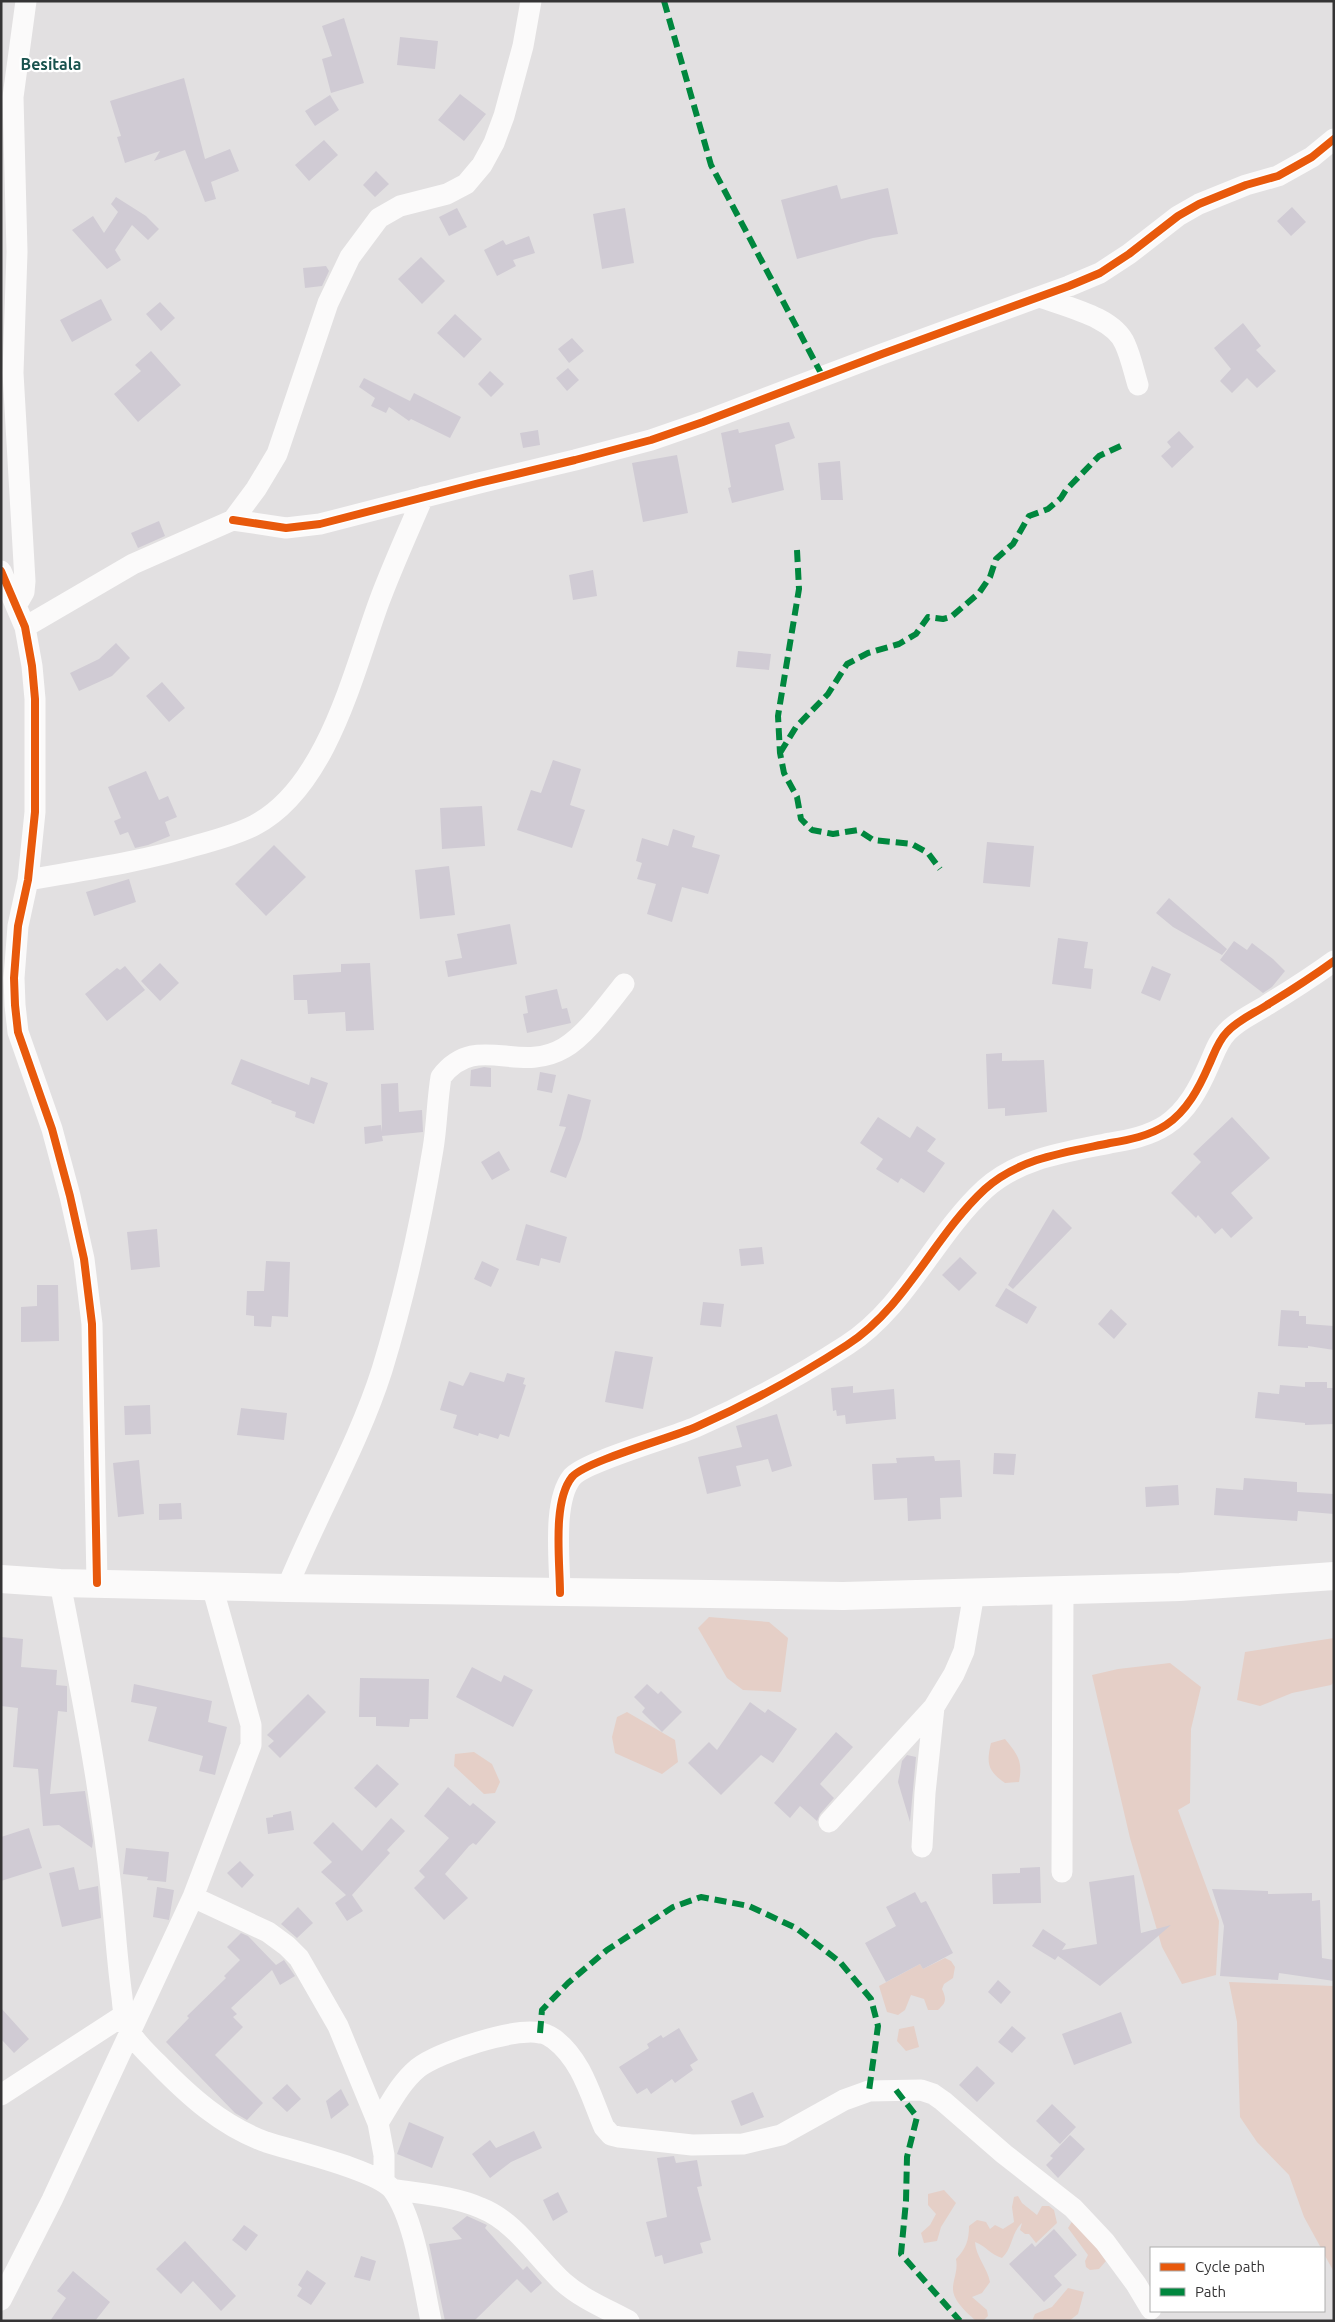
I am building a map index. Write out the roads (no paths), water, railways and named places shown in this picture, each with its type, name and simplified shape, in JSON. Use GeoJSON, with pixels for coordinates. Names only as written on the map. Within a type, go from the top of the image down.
{"type":"FeatureCollection","features":[{"type":"Feature","properties":{"kind":"main road"},"geometry":{"type":"LineString","coordinates":[[1,1579],[60,1583],[287,1588],[843,1596],[1180,1587],[1334,1576]]}},
{"type":"Feature","properties":{"kind":"street"},"geometry":{"type":"LineString","coordinates":[[16,606],[24,592],[25,581],[13,372],[17,252],[13,98],[26,1]]}},
{"type":"Feature","properties":{"kind":"street"},"geometry":{"type":"LineString","coordinates":[[25,627],[133,564],[233,520],[256,489],[277,454],[328,303],[350,257],[379,218],[400,206],[447,194],[466,184],[482,165],[494,143],[504,116],[523,46],[531,1]]}},
{"type":"Feature","properties":{"kind":"street"},"geometry":{"type":"LineString","coordinates":[[233,520],[280,528],[299,527],[423,498],[651,440],[1040,297],[1100,273],[1198,204],[1246,185],[1278,176],[1312,157],[1334,139]]}},
{"type":"Feature","properties":{"kind":"street"},"geometry":{"type":"LineString","coordinates":[[1040,297],[1096,318],[1116,331],[1125,343],[1138,385]]}},
{"type":"Feature","properties":{"kind":"street"},"geometry":{"type":"LineString","coordinates":[[28,880],[131,862],[213,841],[256,824],[271,814],[287,799],[312,770],[330,738],[383,592],[423,498]]}},
{"type":"Feature","properties":{"kind":"street"},"geometry":{"type":"LineString","coordinates":[[1,571],[25,627],[33,674],[36,757],[35,812],[28,880],[18,926],[14,978],[18,1032],[52,1129],[84,1259],[92,1324],[97,1583]]}},
{"type":"Feature","properties":{"kind":"street"},"geometry":{"type":"LineString","coordinates":[[560,1593],[559,1520],[565,1489],[577,1473],[598,1462],[695,1427],[739,1407],[847,1346],[880,1319],[954,1224],[986,1189],[1008,1172],[1026,1164],[1047,1157],[1131,1139],[1166,1125],[1185,1108],[1217,1046],[1229,1029],[1334,961]]}},
{"type":"Feature","properties":{"kind":"street"},"geometry":{"type":"LineString","coordinates":[[287,1588],[303,1548],[366,1415],[382,1370],[408,1271],[429,1169],[441,1077],[450,1066],[462,1058],[475,1054],[527,1058],[541,1057],[565,1048],[597,1016],[624,984]]}},
{"type":"Feature","properties":{"kind":"street"},"geometry":{"type":"LineString","coordinates":[[1,1018],[18,1032]]}},
{"type":"Feature","properties":{"kind":"street"},"geometry":{"type":"LineString","coordinates":[[60,1583],[101,1808],[127,2024],[154,2060],[200,2104],[234,2128],[266,2142],[312,2155],[388,2185],[482,2208],[500,2218],[571,2288],[629,2321]]}},
{"type":"Feature","properties":{"kind":"street"},"geometry":{"type":"LineString","coordinates":[[1,2300],[52,2200],[127,2024],[193,1898],[252,1738],[251,1725],[212,1586]]}},
{"type":"Feature","properties":{"kind":"street"},"geometry":{"type":"LineString","coordinates":[[1062,1872],[1064,1589]]}},
{"type":"Feature","properties":{"kind":"street"},"geometry":{"type":"LineString","coordinates":[[829,1822],[934,1707],[954,1674],[964,1651],[974,1593]]}},
{"type":"Feature","properties":{"kind":"street"},"geometry":{"type":"LineString","coordinates":[[922,1847],[925,1793],[934,1707]]}},
{"type":"Feature","properties":{"kind":"street"},"geometry":{"type":"LineString","coordinates":[[193,1898],[268,1932],[299,1958],[338,2026],[378,2123],[388,2185],[398,2199],[408,2225],[431,2321]]}},
{"type":"Feature","properties":{"kind":"street"},"geometry":{"type":"LineString","coordinates":[[1,2095],[127,2024]]}},
{"type":"Feature","properties":{"kind":"street"},"geometry":{"type":"LineString","coordinates":[[378,2123],[408,2078],[435,2058],[460,2047],[487,2040],[540,2032],[553,2038],[577,2064],[604,2127],[611,2135],[619,2137],[692,2145],[743,2144],[781,2135],[844,2100],[869,2092],[921,2090],[933,2094],[943,2101],[1004,2154],[1073,2208],[1105,2242],[1150,2307]]}},
{"type":"Feature","properties":{"kind":"district","name":"Besitala"},"geometry":{"type":"Point","coordinates":[51,64]}}]}
